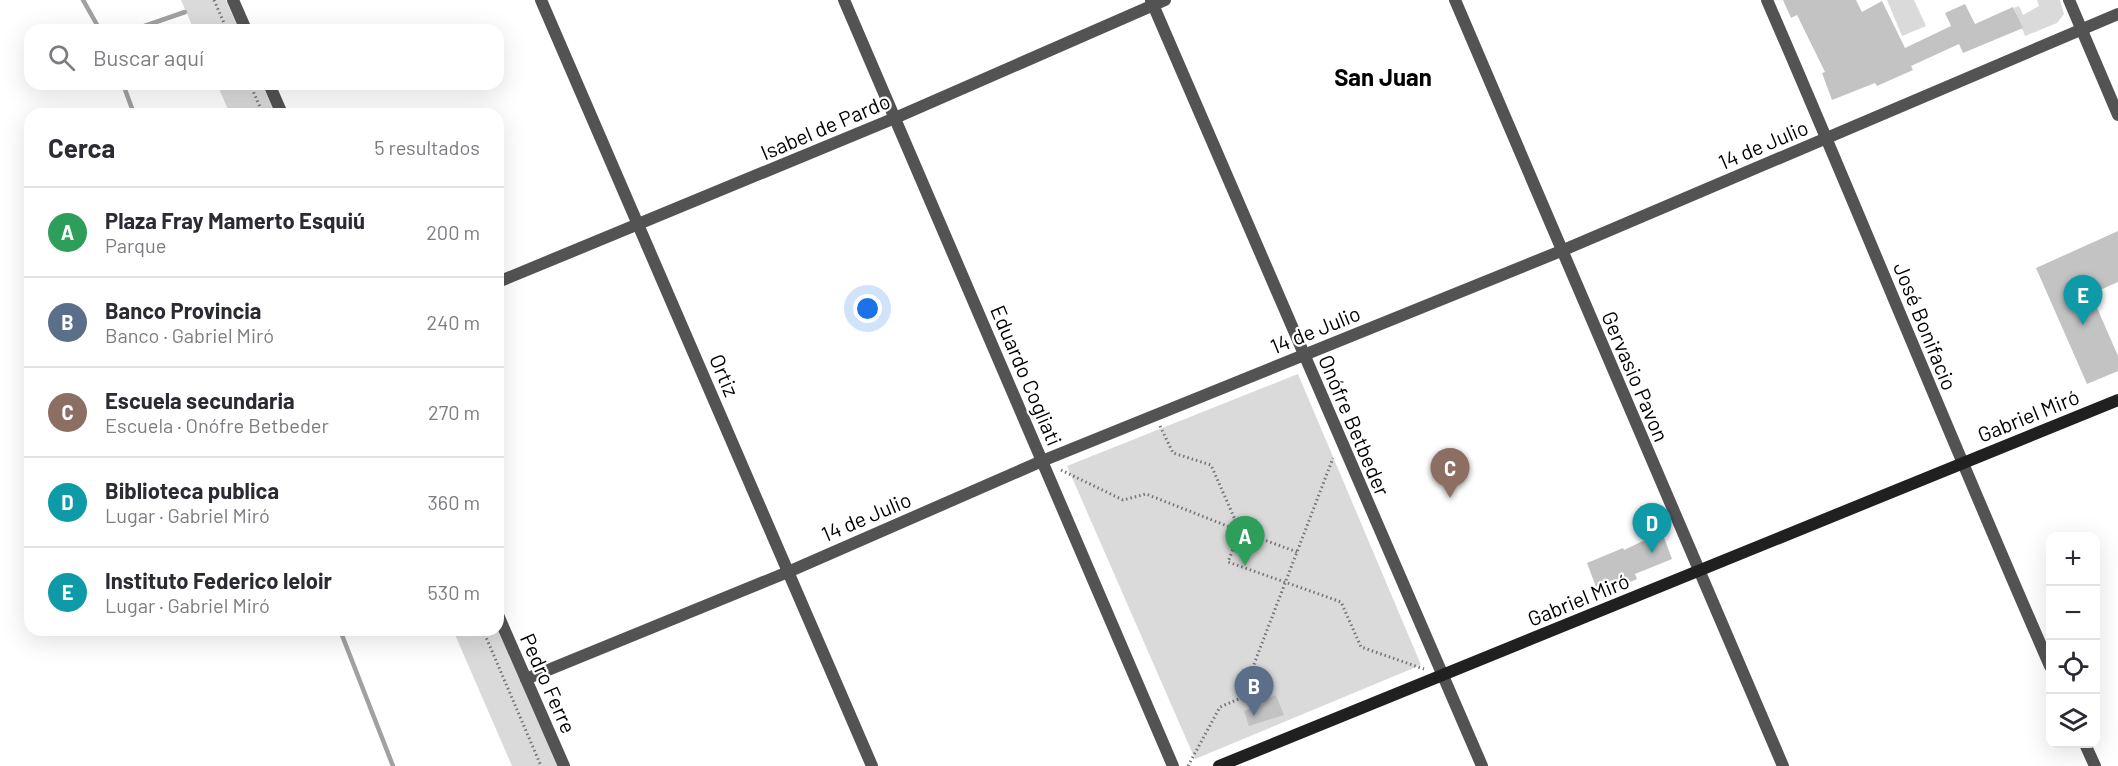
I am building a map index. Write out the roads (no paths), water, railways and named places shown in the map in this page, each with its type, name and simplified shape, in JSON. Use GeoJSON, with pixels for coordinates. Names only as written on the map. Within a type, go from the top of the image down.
{"type":"FeatureCollection","features":[{"type":"Feature","properties":{"kind":"street"},"geometry":{"type":"LineString","coordinates":[[233,0],[243,24]]}},
{"type":"Feature","properties":{"kind":"street","name":"Ortiz"},"geometry":{"type":"LineString","coordinates":[[541,0],[873,766]]}},
{"type":"Feature","properties":{"kind":"street","name":"Eduardo Cogliati"},"geometry":{"type":"LineString","coordinates":[[844,0],[1173,766]]}},
{"type":"Feature","properties":{"kind":"street","name":"Gervasio Pavon"},"geometry":{"type":"LineString","coordinates":[[1455,0],[1783,766]]}},
{"type":"Feature","properties":{"kind":"street","name":"José Bonifacio"},"geometry":{"type":"LineString","coordinates":[[1767,0],[1827,138],[1961,464],[2046,657]]}},
{"type":"Feature","properties":{"kind":"street"},"geometry":{"type":"LineString","coordinates":[[2069,0],[2118,115]]}},
{"type":"Feature","properties":{"kind":"street","name":"Isabel de Pardo"},"geometry":{"type":"LineString","coordinates":[[504,280],[895,118],[1156,2]]}},
{"type":"Feature","properties":{"kind":"street","name":"Onófre Betbeder"},"geometry":{"type":"LineString","coordinates":[[1156,2],[1304,355],[1482,766]]}},
{"type":"Feature","properties":{"kind":"street","name":"14 de Julio"},"geometry":{"type":"LineString","coordinates":[[526,679],[788,572],[1042,461],[1561,251],[2118,15]]}},
{"type":"Feature","properties":{"kind":"street"},"geometry":{"type":"LineString","coordinates":[[272,90],[279,108]]}},
{"type":"Feature","properties":{"kind":"street","name":"Gabriel Miró"},"geometry":{"type":"LineString","coordinates":[[1219,766],[2118,400]]}},
{"type":"Feature","properties":{"kind":"street","name":"Pedro Ferre"},"geometry":{"type":"LineString","coordinates":[[504,629],[564,766]]}},
{"type":"Feature","properties":{"kind":"street"},"geometry":{"type":"LineString","coordinates":[[2087,748],[2095,766]]}},
{"type":"Feature","properties":{"kind":"waterway"},"geometry":{"type":"LineString","coordinates":[[83,0],[97,24]]}},
{"type":"Feature","properties":{"kind":"waterway"},"geometry":{"type":"LineString","coordinates":[[150,24],[185,12]]}},
{"type":"Feature","properties":{"kind":"waterway"},"geometry":{"type":"LineString","coordinates":[[125,90],[132,108]]}},
{"type":"Feature","properties":{"kind":"waterway"},"geometry":{"type":"LineString","coordinates":[[342,636],[393,766]]}},
{"type":"Feature","properties":{"kind":"place","name":"Instituto Federico leloir"},"geometry":{"type":"Point","coordinates":[2083,325]}},
{"type":"Feature","properties":{"kind":"place","name":"Escuela secundaria"},"geometry":{"type":"Point","coordinates":[1450,498]}},
{"type":"Feature","properties":{"kind":"place","name":"Biblioteca publica"},"geometry":{"type":"Point","coordinates":[1652,553]}},
{"type":"Feature","properties":{"kind":"place","name":"Plaza Fray Mamerto Esquiú"},"geometry":{"type":"Point","coordinates":[1245,566]}},
{"type":"Feature","properties":{"kind":"place","name":"Banco Provincia"},"geometry":{"type":"Point","coordinates":[1254,716]}},
{"type":"Feature","properties":{"kind":"district","name":"San Juan"},"geometry":{"type":"Point","coordinates":[1383,76]}}]}
